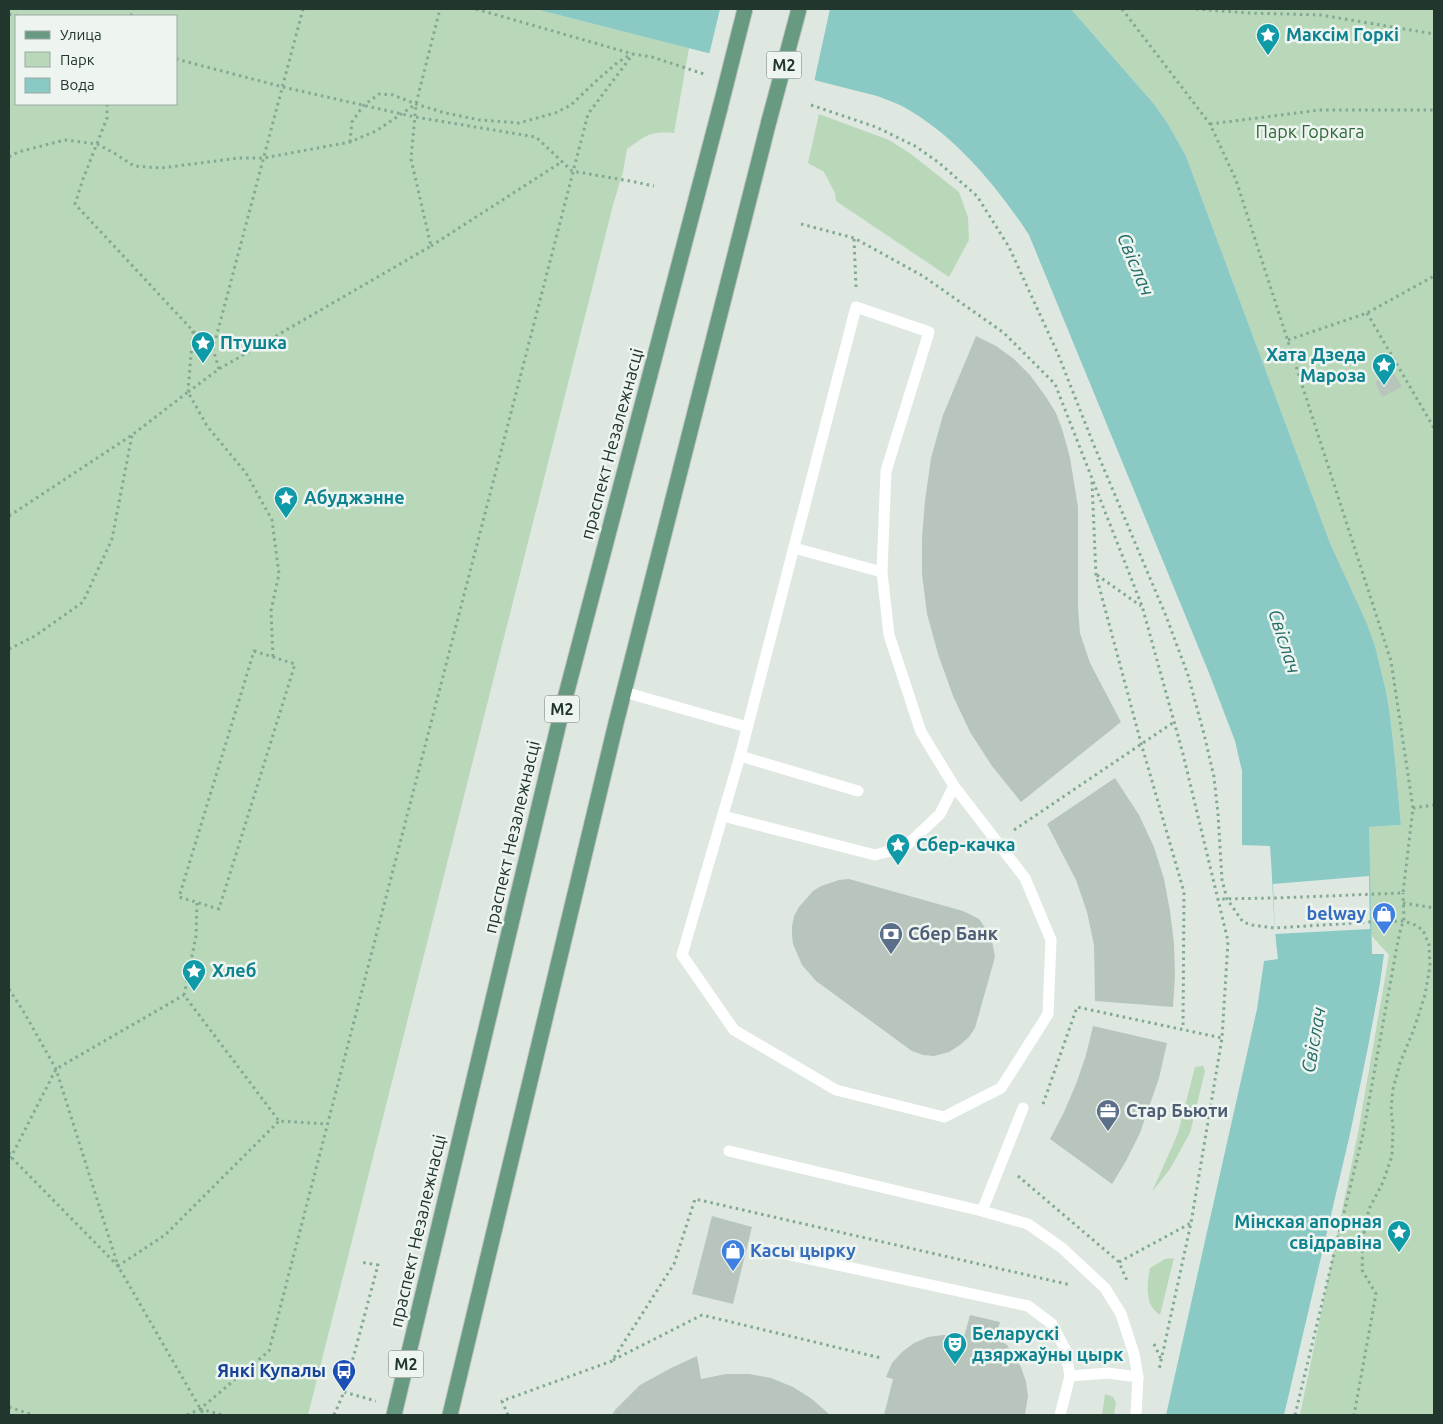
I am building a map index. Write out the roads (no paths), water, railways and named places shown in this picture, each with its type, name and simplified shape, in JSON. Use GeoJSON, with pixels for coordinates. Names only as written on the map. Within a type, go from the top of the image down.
{"type":"FeatureCollection","features":[{"type":"Feature","properties":{"kind":"main road","name":"праспект Незалежнасці"},"geometry":{"type":"LineString","coordinates":[[395,1411],[562,710],[746,9]]}},
{"type":"Feature","properties":{"kind":"main road","name":"М2"},"geometry":{"type":"LineString","coordinates":[[450,1415],[624,692],[798,9]]}},
{"type":"Feature","properties":{"kind":"lane"},"geometry":{"type":"LineString","coordinates":[[856,307],[929,332],[886,471],[882,572],[889,635],[922,732],[954,786],[1025,878],[1051,940],[1048,1014],[1001,1088],[944,1117],[836,1090],[734,1030],[682,955],[740,756],[794,548],[856,307]]}},
{"type":"Feature","properties":{"kind":"lane"},"geometry":{"type":"LineString","coordinates":[[794,548],[882,572]]}},
{"type":"Feature","properties":{"kind":"lane"},"geometry":{"type":"LineString","coordinates":[[624,692],[747,727]]}},
{"type":"Feature","properties":{"kind":"lane"},"geometry":{"type":"LineString","coordinates":[[740,756],[858,791]]}},
{"type":"Feature","properties":{"kind":"lane"},"geometry":{"type":"LineString","coordinates":[[723,816],[875,856],[905,847],[940,814],[954,786]]}},
{"type":"Feature","properties":{"kind":"lane"},"geometry":{"type":"LineString","coordinates":[[982,1210],[1023,1108]]}},
{"type":"Feature","properties":{"kind":"lane"},"geometry":{"type":"LineString","coordinates":[[729,1151],[982,1210],[1028,1224],[1062,1248],[1105,1288],[1121,1314],[1134,1354],[1138,1377],[1136,1415]]}},
{"type":"Feature","properties":{"kind":"lane"},"geometry":{"type":"LineString","coordinates":[[768,1250],[1028,1306],[1052,1324],[1065,1349],[1070,1376],[1060,1415]]}},
{"type":"Feature","properties":{"kind":"lane"},"geometry":{"type":"LineString","coordinates":[[1070,1376],[1108,1373],[1138,1377]]}},
{"type":"Feature","properties":{"kind":"water","name":"Свіслач"},"geometry":{"type":"Polygon","coordinates":[[[535,9],[1071,9],[1154,104],[1186,156],[1330,543],[1375,646],[1390,715],[1401,825],[1369,827],[1372,954],[1384,954],[1380,983],[1350,1134],[1284,1415],[1166,1415],[1257,1009],[1264,961],[1278,959],[1270,846],[1242,845],[1242,771],[1235,741],[1209,673],[1029,235],[1003,198],[957,146],[921,118],[899,105],[877,96],[535,9]]]}},
{"type":"Feature","properties":{"kind":"place","name":"Максім Горкі"},"geometry":{"type":"Point","coordinates":[1268,56]}},
{"type":"Feature","properties":{"kind":"place","name":"Птушка"},"geometry":{"type":"Point","coordinates":[203,364]}},
{"type":"Feature","properties":{"kind":"place","name":"Хата Дзеда Мароза"},"geometry":{"type":"Point","coordinates":[1384,386]}},
{"type":"Feature","properties":{"kind":"place","name":"Абуджэнне"},"geometry":{"type":"Point","coordinates":[286,519]}},
{"type":"Feature","properties":{"kind":"place","name":"Сбер-качка"},"geometry":{"type":"Point","coordinates":[898,866]}},
{"type":"Feature","properties":{"kind":"place","name":"belway"},"geometry":{"type":"Point","coordinates":[1384,935]}},
{"type":"Feature","properties":{"kind":"place","name":"Сбер Банк"},"geometry":{"type":"Point","coordinates":[891,955]}},
{"type":"Feature","properties":{"kind":"place","name":"Хлеб"},"geometry":{"type":"Point","coordinates":[194,992]}},
{"type":"Feature","properties":{"kind":"place","name":"Стар Бьюти"},"geometry":{"type":"Point","coordinates":[1108,1132]}},
{"type":"Feature","properties":{"kind":"place","name":"Мінская апорная свідравіна"},"geometry":{"type":"Point","coordinates":[1399,1253]}},
{"type":"Feature","properties":{"kind":"place","name":"Касы цырку"},"geometry":{"type":"Point","coordinates":[733,1272]}},
{"type":"Feature","properties":{"kind":"place","name":"Беларускі дзяржаўны цырк"},"geometry":{"type":"Point","coordinates":[955,1365]}},
{"type":"Feature","properties":{"kind":"place","name":"Янкі Купалы"},"geometry":{"type":"Point","coordinates":[344,1392]}},
{"type":"Feature","properties":{"kind":"park label","name":"Парк Горкага"},"geometry":{"type":"Point","coordinates":[1310,132]}}]}
